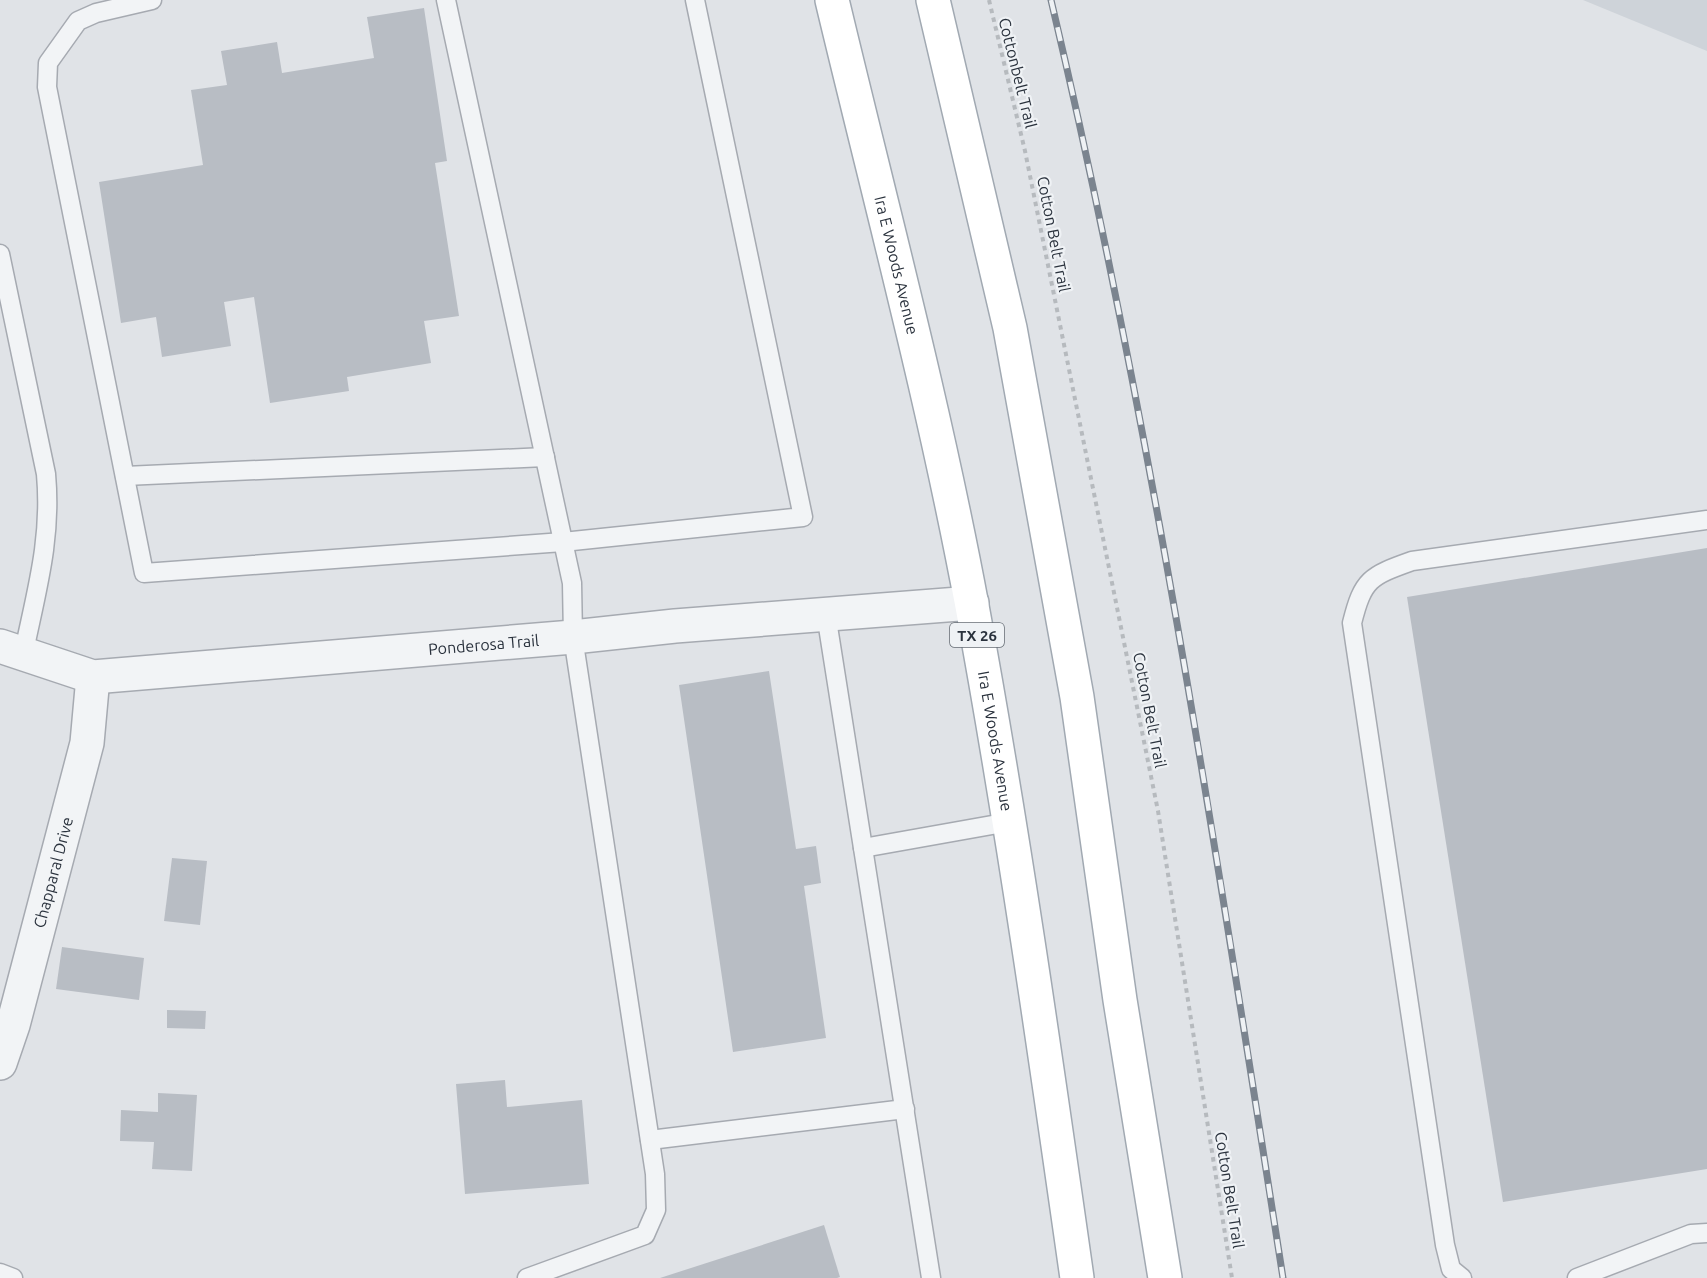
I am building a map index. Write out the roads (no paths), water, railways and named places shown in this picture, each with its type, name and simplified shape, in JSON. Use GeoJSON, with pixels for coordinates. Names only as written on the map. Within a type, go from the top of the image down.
{"type":"FeatureCollection","features":[{"type":"Feature","properties":{"kind":"main road","name":"Ira E Woods Avenue"},"geometry":{"type":"LineString","coordinates":[[832,0],[928,400],[972,603],[1009,822],[1077,1278]]}},
{"type":"Feature","properties":{"kind":"main road"},"geometry":{"type":"LineString","coordinates":[[933,0],[1010,328],[1077,697],[1120,1000],[1165,1278]]}},
{"type":"Feature","properties":{"kind":"street","name":"Ponderosa Trail"},"geometry":{"type":"LineString","coordinates":[[12,651],[93,677],[573,637],[675,626],[972,603]]}},
{"type":"Feature","properties":{"kind":"street","name":"Chapparal Drive"},"geometry":{"type":"LineString","coordinates":[[0,1063],[6,1022],[87,743],[93,677]]}},
{"type":"Feature","properties":{"kind":"lane"},"geometry":{"type":"LineString","coordinates":[[152,0],[96,13],[78,21],[48,63],[47,87],[144,573],[563,542],[803,517],[695,0]]}},
{"type":"Feature","properties":{"kind":"lane"},"geometry":{"type":"LineString","coordinates":[[446,0],[572,583],[573,637],[655,1174],[656,1210],[645,1235],[527,1278]]}},
{"type":"Feature","properties":{"kind":"lane"},"geometry":{"type":"LineString","coordinates":[[0,254],[46,474],[49,509],[44,562],[12,651]]}},
{"type":"Feature","properties":{"kind":"lane"},"geometry":{"type":"LineString","coordinates":[[125,476],[545,457]]}},
{"type":"Feature","properties":{"kind":"lane"},"geometry":{"type":"LineString","coordinates":[[1462,1278],[1451,1269],[1441,1221],[1352,623],[1359,594],[1379,573],[1412,561],[1707,520]]}},
{"type":"Feature","properties":{"kind":"lane"},"geometry":{"type":"LineString","coordinates":[[826,614],[931,1278]]}},
{"type":"Feature","properties":{"kind":"lane"},"geometry":{"type":"LineString","coordinates":[[863,848],[1009,822]]}},
{"type":"Feature","properties":{"kind":"lane"},"geometry":{"type":"LineString","coordinates":[[650,1140],[905,1110]]}},
{"type":"Feature","properties":{"kind":"lane"},"geometry":{"type":"LineString","coordinates":[[1576,1278],[1691,1234],[1707,1233]]}},
{"type":"Feature","properties":{"kind":"lane"},"geometry":{"type":"LineString","coordinates":[[0,1273],[13,1278]]}},
{"type":"Feature","properties":{"kind":"railway"},"geometry":{"type":"LineString","coordinates":[[1051,0],[1087,159],[1151,477],[1207,797],[1283,1278]]}}]}
